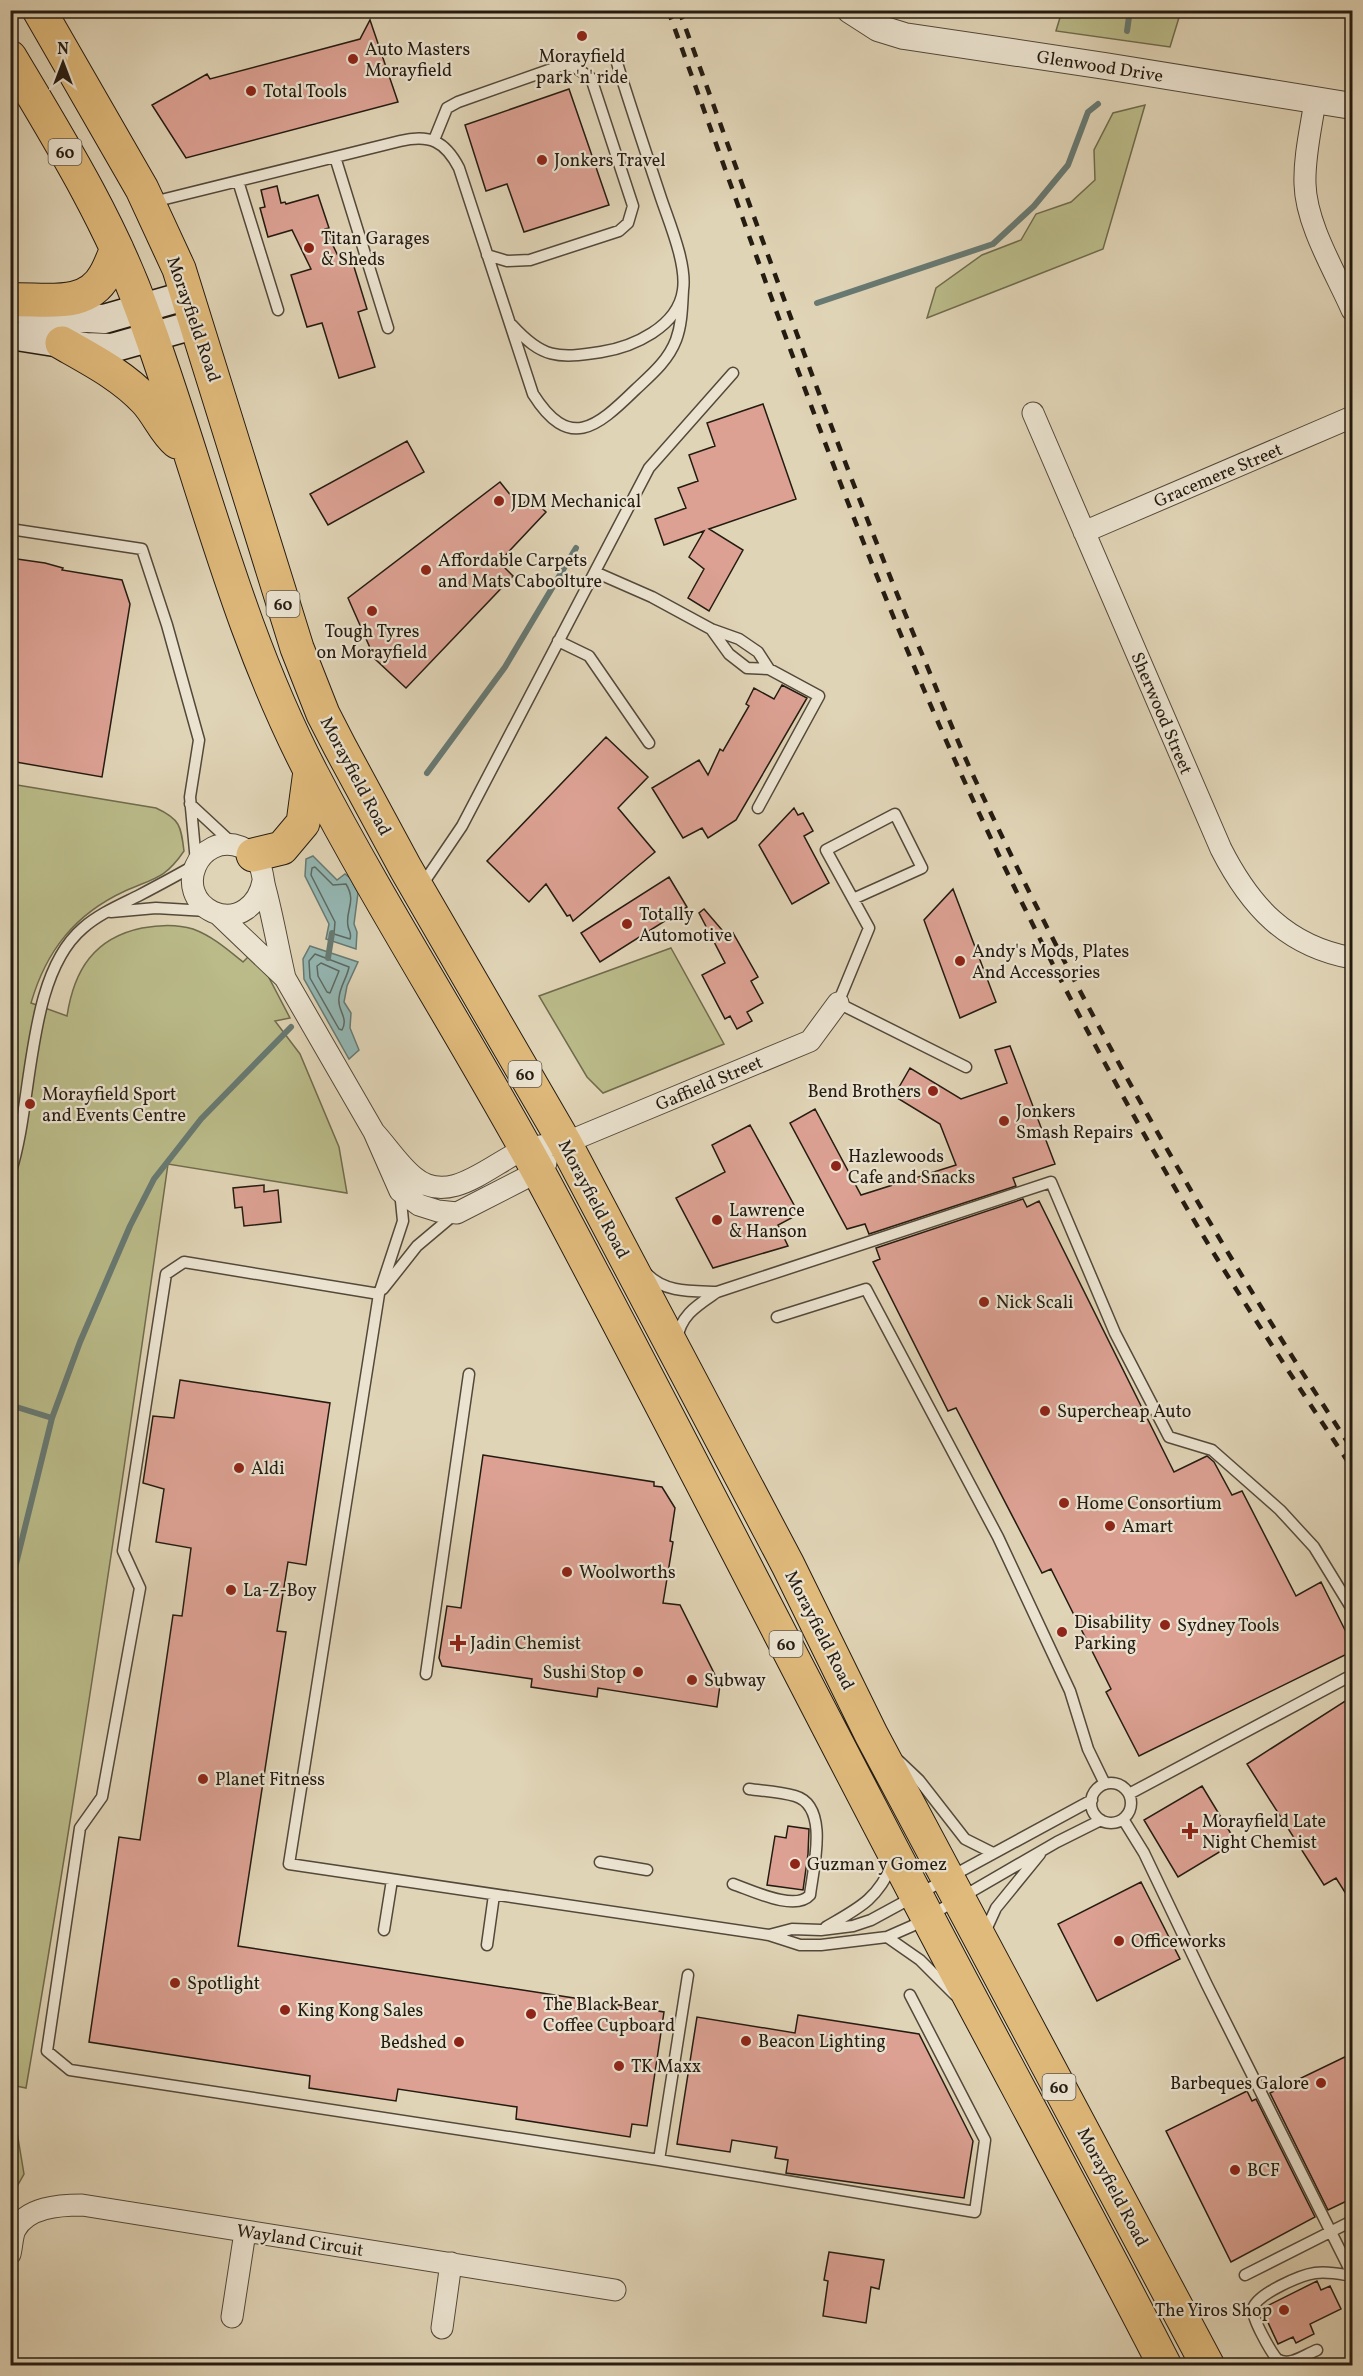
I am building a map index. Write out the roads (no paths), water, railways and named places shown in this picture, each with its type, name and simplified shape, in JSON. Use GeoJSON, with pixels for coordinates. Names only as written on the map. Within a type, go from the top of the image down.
{"type":"FeatureCollection","features":[{"type":"Feature","properties":{"kind":"main road","name":"Morayfield Road"},"geometry":{"type":"LineString","coordinates":[[39,10],[149,203],[179,269],[297,648],[340,747],[418,890],[565,1143],[788,1566],[871,1734],[1208,2366]]}},
{"type":"Feature","properties":{"kind":"main road","name":"Morayfield Road"},"geometry":{"type":"LineString","coordinates":[[10,57],[89,194],[117,249],[152,339],[231,579],[275,695],[310,771],[532,1160],[1165,2366]]}},
{"type":"Feature","properties":{"kind":"main road"},"geometry":{"type":"LineString","coordinates":[[10,302],[33,299],[65,301],[80,297],[94,288],[105,276],[117,249]]}},
{"type":"Feature","properties":{"kind":"main road"},"geometry":{"type":"LineString","coordinates":[[10,302],[32,313],[92,320],[104,319],[141,308],[192,309]]}},
{"type":"Feature","properties":{"kind":"main road"},"geometry":{"type":"LineString","coordinates":[[10,335],[86,347],[112,348],[152,339],[192,309]]}},
{"type":"Feature","properties":{"kind":"main road"},"geometry":{"type":"LineString","coordinates":[[62,343],[118,376],[146,400],[169,435],[191,454]]}},
{"type":"Feature","properties":{"kind":"main road"},"geometry":{"type":"LineString","coordinates":[[250,860],[282,848],[303,823],[310,771]]}},
{"type":"Feature","properties":{"kind":"street","name":"Glenwood Drive"},"geometry":{"type":"LineString","coordinates":[[851,11],[878,28],[904,36],[1353,106]]}},
{"type":"Feature","properties":{"kind":"street"},"geometry":{"type":"LineString","coordinates":[[1315,101],[1305,169],[1308,204],[1321,240],[1353,310]]}},
{"type":"Feature","properties":{"kind":"street","name":"Sherwood Street"},"geometry":{"type":"LineString","coordinates":[[1033,413],[1233,873],[1257,906],[1285,931],[1321,950],[1353,958]]}},
{"type":"Feature","properties":{"kind":"street","name":"Gracemere Street"},"geometry":{"type":"LineString","coordinates":[[1084,532],[1353,417]]}},
{"type":"Feature","properties":{"kind":"street"},"geometry":{"type":"LineString","coordinates":[[250,860],[217,846],[201,855],[195,864],[192,887],[202,905],[214,912],[285,978]]}},
{"type":"Feature","properties":{"kind":"street"},"geometry":{"type":"LineString","coordinates":[[214,912],[228,915],[248,908],[256,901],[250,860]]}},
{"type":"Feature","properties":{"kind":"street"},"geometry":{"type":"LineString","coordinates":[[250,860],[285,978],[374,1132],[400,1191],[419,1205],[438,1211],[457,1213],[532,1160]]}},
{"type":"Feature","properties":{"kind":"street","name":"Gaffield Street"},"geometry":{"type":"LineString","coordinates":[[565,1143],[810,1041],[838,1003]]}},
{"type":"Feature","properties":{"kind":"street"},"geometry":{"type":"LineString","coordinates":[[374,1132],[414,1178],[428,1185],[443,1187],[459,1186],[532,1160],[565,1143]]}},
{"type":"Feature","properties":{"kind":"street","name":"Wayland Circuit"},"geometry":{"type":"LineString","coordinates":[[10,2253],[15,2230],[29,2215],[56,2205],[82,2205],[615,2290]]}},
{"type":"Feature","properties":{"kind":"street"},"geometry":{"type":"LineString","coordinates":[[232,2318],[246,2232]]}},
{"type":"Feature","properties":{"kind":"street"},"geometry":{"type":"LineString","coordinates":[[442,2328],[451,2264]]}},
{"type":"Feature","properties":{"kind":"lane"},"geometry":{"type":"LineString","coordinates":[[149,203],[411,138],[434,140],[453,156],[459,168],[533,394],[550,418],[567,427],[576,429],[588,427],[598,423],[665,361],[676,340],[682,317],[683,290],[679,254],[617,63]]}},
{"type":"Feature","properties":{"kind":"lane"},"geometry":{"type":"LineString","coordinates":[[434,140],[447,108],[458,102],[563,65],[576,68],[591,78],[633,206],[628,223],[619,231],[530,260],[507,261],[487,255]]}},
{"type":"Feature","properties":{"kind":"lane"},"geometry":{"type":"LineString","coordinates":[[335,157],[388,328]]}},
{"type":"Feature","properties":{"kind":"lane"},"geometry":{"type":"LineString","coordinates":[[238,181],[278,310]]}},
{"type":"Feature","properties":{"kind":"lane"},"geometry":{"type":"LineString","coordinates":[[510,322],[537,349],[550,353],[567,356],[608,351],[631,344],[653,332],[669,319],[683,290]]}},
{"type":"Feature","properties":{"kind":"lane"},"geometry":{"type":"LineString","coordinates":[[418,890],[462,826],[649,468],[733,373]]}},
{"type":"Feature","properties":{"kind":"lane"},"geometry":{"type":"LineString","coordinates":[[10,530],[142,549],[167,625],[199,740],[190,804],[195,864],[106,912],[73,937],[49,980],[10,1174]]}},
{"type":"Feature","properties":{"kind":"lane"},"geometry":{"type":"LineString","coordinates":[[595,572],[652,597],[711,629],[739,639],[758,651],[770,669]]}},
{"type":"Feature","properties":{"kind":"lane"},"geometry":{"type":"LineString","coordinates":[[711,629],[729,654],[747,668],[770,669],[819,696],[758,808]]}},
{"type":"Feature","properties":{"kind":"lane"},"geometry":{"type":"LineString","coordinates":[[558,641],[589,656],[649,743]]}},
{"type":"Feature","properties":{"kind":"lane"},"geometry":{"type":"LineString","coordinates":[[190,804],[212,827],[250,860]]}},
{"type":"Feature","properties":{"kind":"lane"},"geometry":{"type":"LineString","coordinates":[[853,899],[922,868],[895,814],[826,850],[853,899],[870,928],[838,1003],[966,1067]]}},
{"type":"Feature","properties":{"kind":"lane"},"geometry":{"type":"LineString","coordinates":[[106,912],[156,908],[214,912]]}},
{"type":"Feature","properties":{"kind":"lane"},"geometry":{"type":"LineString","coordinates":[[676,1354],[681,1324],[691,1309],[717,1292],[1052,1182],[1115,1333],[1169,1437],[1212,1450],[1280,1510],[1314,1548],[1353,1610]]}},
{"type":"Feature","properties":{"kind":"lane"},"geometry":{"type":"LineString","coordinates":[[400,1191],[403,1221],[379,1294],[289,1864],[769,1935],[800,1945],[821,1945],[887,1937],[912,1926],[922,1906],[954,1888],[993,1853],[1092,1800]]}},
{"type":"Feature","properties":{"kind":"lane"},"geometry":{"type":"LineString","coordinates":[[379,1294],[417,1246],[457,1213]]}},
{"type":"Feature","properties":{"kind":"lane"},"geometry":{"type":"LineString","coordinates":[[618,1244],[650,1278],[665,1287],[717,1292]]}},
{"type":"Feature","properties":{"kind":"lane"},"geometry":{"type":"LineString","coordinates":[[379,1294],[184,1262],[166,1274],[123,1551],[140,1588],[102,1797],[80,1828],[47,2051],[70,2070],[659,2160],[975,2212],[985,2140],[910,1995]]}},
{"type":"Feature","properties":{"kind":"lane"},"geometry":{"type":"LineString","coordinates":[[777,1317],[866,1289],[998,1537],[1070,1691],[1088,1749],[1105,1784]]}},
{"type":"Feature","properties":{"kind":"lane"},"geometry":{"type":"LineString","coordinates":[[426,1674],[469,1374]]}},
{"type":"Feature","properties":{"kind":"lane"},"geometry":{"type":"LineString","coordinates":[[1129,1794],[1353,1675]]}},
{"type":"Feature","properties":{"kind":"lane"},"geometry":{"type":"LineString","coordinates":[[871,1734],[919,1780],[965,1839],[993,1853]]}},
{"type":"Feature","properties":{"kind":"lane"},"geometry":{"type":"LineString","coordinates":[[1105,1784],[1116,1784],[1129,1794],[1130,1810],[1123,1819],[1112,1823],[1101,1820],[1093,1811],[1092,1800],[1096,1790],[1105,1784]]}},
{"type":"Feature","properties":{"kind":"lane"},"geometry":{"type":"LineString","coordinates":[[733,1884],[785,1901],[799,1902],[810,1895],[818,1829],[808,1806],[795,1796],[748,1789]]}},
{"type":"Feature","properties":{"kind":"lane"},"geometry":{"type":"LineString","coordinates":[[1123,1819],[1144,1853],[1207,1985],[1353,2275]]}},
{"type":"Feature","properties":{"kind":"lane"},"geometry":{"type":"LineString","coordinates":[[769,1935],[792,1929],[821,1930],[853,1926],[922,1906],[954,1888],[1044,1849],[1101,1820]]}},
{"type":"Feature","properties":{"kind":"lane"},"geometry":{"type":"LineString","coordinates":[[981,1941],[996,1908],[1044,1849]]}},
{"type":"Feature","properties":{"kind":"lane"},"geometry":{"type":"LineString","coordinates":[[821,1930],[871,1900],[887,1877],[896,1856]]}},
{"type":"Feature","properties":{"kind":"lane"},"geometry":{"type":"LineString","coordinates":[[600,1862],[647,1870]]}},
{"type":"Feature","properties":{"kind":"lane"},"geometry":{"type":"LineString","coordinates":[[384,1930],[392,1880]]}},
{"type":"Feature","properties":{"kind":"lane"},"geometry":{"type":"LineString","coordinates":[[487,1946],[494,1895]]}},
{"type":"Feature","properties":{"kind":"lane"},"geometry":{"type":"LineString","coordinates":[[887,1937],[920,1960],[980,2016]]}},
{"type":"Feature","properties":{"kind":"lane"},"geometry":{"type":"LineString","coordinates":[[659,2160],[688,1975]]}},
{"type":"Feature","properties":{"kind":"lane"},"geometry":{"type":"LineString","coordinates":[[1245,2274],[1353,2221]]}},
{"type":"Feature","properties":{"kind":"lane"},"geometry":{"type":"LineString","coordinates":[[1317,2350],[1291,2362],[1282,2362],[1277,2359],[1255,2318],[1253,2309],[1264,2295],[1306,2274],[1322,2272],[1353,2275]]}},
{"type":"Feature","properties":{"kind":"water"},"geometry":{"type":"Polygon","coordinates":[[[313,856],[337,880],[345,874],[350,878],[358,893],[354,924],[357,932],[356,949],[326,939],[329,924],[305,876],[306,859],[313,856]]]}},
{"type":"Feature","properties":{"kind":"water"},"geometry":{"type":"Polygon","coordinates":[[[310,946],[358,962],[347,986],[344,1002],[351,1013],[350,1028],[359,1050],[349,1059],[304,979],[303,959],[310,946]]]}},
{"type":"Feature","properties":{"kind":"waterway"},"geometry":{"type":"LineString","coordinates":[[1127,31],[1130,10]]}},
{"type":"Feature","properties":{"kind":"waterway"},"geometry":{"type":"LineString","coordinates":[[817,303],[993,244],[1034,206],[1068,165],[1088,112],[1098,104]]}},
{"type":"Feature","properties":{"kind":"waterway"},"geometry":{"type":"LineString","coordinates":[[427,773],[505,667],[576,548]]}},
{"type":"Feature","properties":{"kind":"waterway"},"geometry":{"type":"LineString","coordinates":[[328,958],[332,933]]}},
{"type":"Feature","properties":{"kind":"waterway"},"geometry":{"type":"LineString","coordinates":[[10,1588],[52,1418],[80,1342],[130,1226],[154,1179],[201,1119],[291,1027]]}},
{"type":"Feature","properties":{"kind":"waterway"},"geometry":{"type":"LineString","coordinates":[[10,1405],[52,1418]]}},
{"type":"Feature","properties":{"kind":"railway"},"geometry":{"type":"LineString","coordinates":[[668,10],[807,396],[881,587],[991,838],[1051,960],[1147,1140],[1216,1257],[1352,1468]]}},
{"type":"Feature","properties":{"kind":"railway"},"geometry":{"type":"LineString","coordinates":[[679,10],[854,484],[972,773],[1058,948],[1150,1118],[1248,1285],[1352,1449]]}},
{"type":"Feature","properties":{"kind":"place","name":"Morayfield park 'n' ride"},"geometry":{"type":"Point","coordinates":[582,36]}},
{"type":"Feature","properties":{"kind":"place","name":"Auto Masters Morayfield"},"geometry":{"type":"Point","coordinates":[353,59]}},
{"type":"Feature","properties":{"kind":"place","name":"Total Tools"},"geometry":{"type":"Point","coordinates":[251,91]}},
{"type":"Feature","properties":{"kind":"place","name":"Jonkers Travel"},"geometry":{"type":"Point","coordinates":[542,160]}},
{"type":"Feature","properties":{"kind":"place","name":"Titan Garages & Sheds"},"geometry":{"type":"Point","coordinates":[309,248]}},
{"type":"Feature","properties":{"kind":"place","name":"JDM Mechanical"},"geometry":{"type":"Point","coordinates":[499,501]}},
{"type":"Feature","properties":{"kind":"place","name":"Affordable Carpets and Mats Caboolture"},"geometry":{"type":"Point","coordinates":[426,570]}},
{"type":"Feature","properties":{"kind":"place","name":"Tough Tyres on Morayfield"},"geometry":{"type":"Point","coordinates":[372,611]}},
{"type":"Feature","properties":{"kind":"place","name":"Totally Automotive"},"geometry":{"type":"Point","coordinates":[627,924]}},
{"type":"Feature","properties":{"kind":"place","name":"Andy's Mods, Plates And Accessories"},"geometry":{"type":"Point","coordinates":[960,961]}},
{"type":"Feature","properties":{"kind":"place","name":"Bend Brothers"},"geometry":{"type":"Point","coordinates":[933,1091]}},
{"type":"Feature","properties":{"kind":"place","name":"Morayfield Sport and Events Centre"},"geometry":{"type":"Point","coordinates":[30,1104]}},
{"type":"Feature","properties":{"kind":"place","name":"Jonkers Smash Repairs"},"geometry":{"type":"Point","coordinates":[1004,1121]}},
{"type":"Feature","properties":{"kind":"place","name":"Hazlewoods Cafe and Snacks"},"geometry":{"type":"Point","coordinates":[836,1166]}},
{"type":"Feature","properties":{"kind":"place","name":"Lawrence & Hanson"},"geometry":{"type":"Point","coordinates":[717,1220]}},
{"type":"Feature","properties":{"kind":"place","name":"Nick Scali"},"geometry":{"type":"Point","coordinates":[984,1302]}},
{"type":"Feature","properties":{"kind":"place","name":"Supercheap Auto"},"geometry":{"type":"Point","coordinates":[1045,1411]}},
{"type":"Feature","properties":{"kind":"place","name":"Aldi"},"geometry":{"type":"Point","coordinates":[239,1468]}},
{"type":"Feature","properties":{"kind":"place","name":"Home Consortium"},"geometry":{"type":"Point","coordinates":[1064,1503]}},
{"type":"Feature","properties":{"kind":"place","name":"Amart"},"geometry":{"type":"Point","coordinates":[1110,1526]}},
{"type":"Feature","properties":{"kind":"place","name":"Woolworths"},"geometry":{"type":"Point","coordinates":[567,1572]}},
{"type":"Feature","properties":{"kind":"place","name":"La-Z-Boy"},"geometry":{"type":"Point","coordinates":[231,1590]}},
{"type":"Feature","properties":{"kind":"place","name":"Sydney Tools"},"geometry":{"type":"Point","coordinates":[1165,1625]}},
{"type":"Feature","properties":{"kind":"place","name":"Disability Parking"},"geometry":{"type":"Point","coordinates":[1062,1632]}},
{"type":"Feature","properties":{"kind":"place","name":"Jadin Chemist"},"geometry":{"type":"Point","coordinates":[458,1643]}},
{"type":"Feature","properties":{"kind":"place","name":"Sushi Stop"},"geometry":{"type":"Point","coordinates":[638,1672]}},
{"type":"Feature","properties":{"kind":"place","name":"Subway"},"geometry":{"type":"Point","coordinates":[692,1680]}},
{"type":"Feature","properties":{"kind":"place","name":"Planet Fitness"},"geometry":{"type":"Point","coordinates":[203,1779]}},
{"type":"Feature","properties":{"kind":"place","name":"Morayfield Late Night Chemist"},"geometry":{"type":"Point","coordinates":[1190,1831]}},
{"type":"Feature","properties":{"kind":"place","name":"Guzman y Gomez"},"geometry":{"type":"Point","coordinates":[795,1864]}},
{"type":"Feature","properties":{"kind":"place","name":"Officeworks"},"geometry":{"type":"Point","coordinates":[1119,1941]}},
{"type":"Feature","properties":{"kind":"place","name":"Spotlight"},"geometry":{"type":"Point","coordinates":[175,1983]}},
{"type":"Feature","properties":{"kind":"place","name":"King Kong Sales"},"geometry":{"type":"Point","coordinates":[285,2010]}},
{"type":"Feature","properties":{"kind":"place","name":"The Black Bear Coffee Cupboard"},"geometry":{"type":"Point","coordinates":[531,2014]}},
{"type":"Feature","properties":{"kind":"place","name":"Beacon Lighting"},"geometry":{"type":"Point","coordinates":[746,2041]}},
{"type":"Feature","properties":{"kind":"place","name":"Bedshed"},"geometry":{"type":"Point","coordinates":[459,2042]}},
{"type":"Feature","properties":{"kind":"place","name":"TK Maxx"},"geometry":{"type":"Point","coordinates":[619,2066]}},
{"type":"Feature","properties":{"kind":"place","name":"Barbeques Galore"},"geometry":{"type":"Point","coordinates":[1321,2083]}},
{"type":"Feature","properties":{"kind":"place","name":"BCF"},"geometry":{"type":"Point","coordinates":[1235,2170]}},
{"type":"Feature","properties":{"kind":"place","name":"The Yiros Shop"},"geometry":{"type":"Point","coordinates":[1284,2310]}}]}
